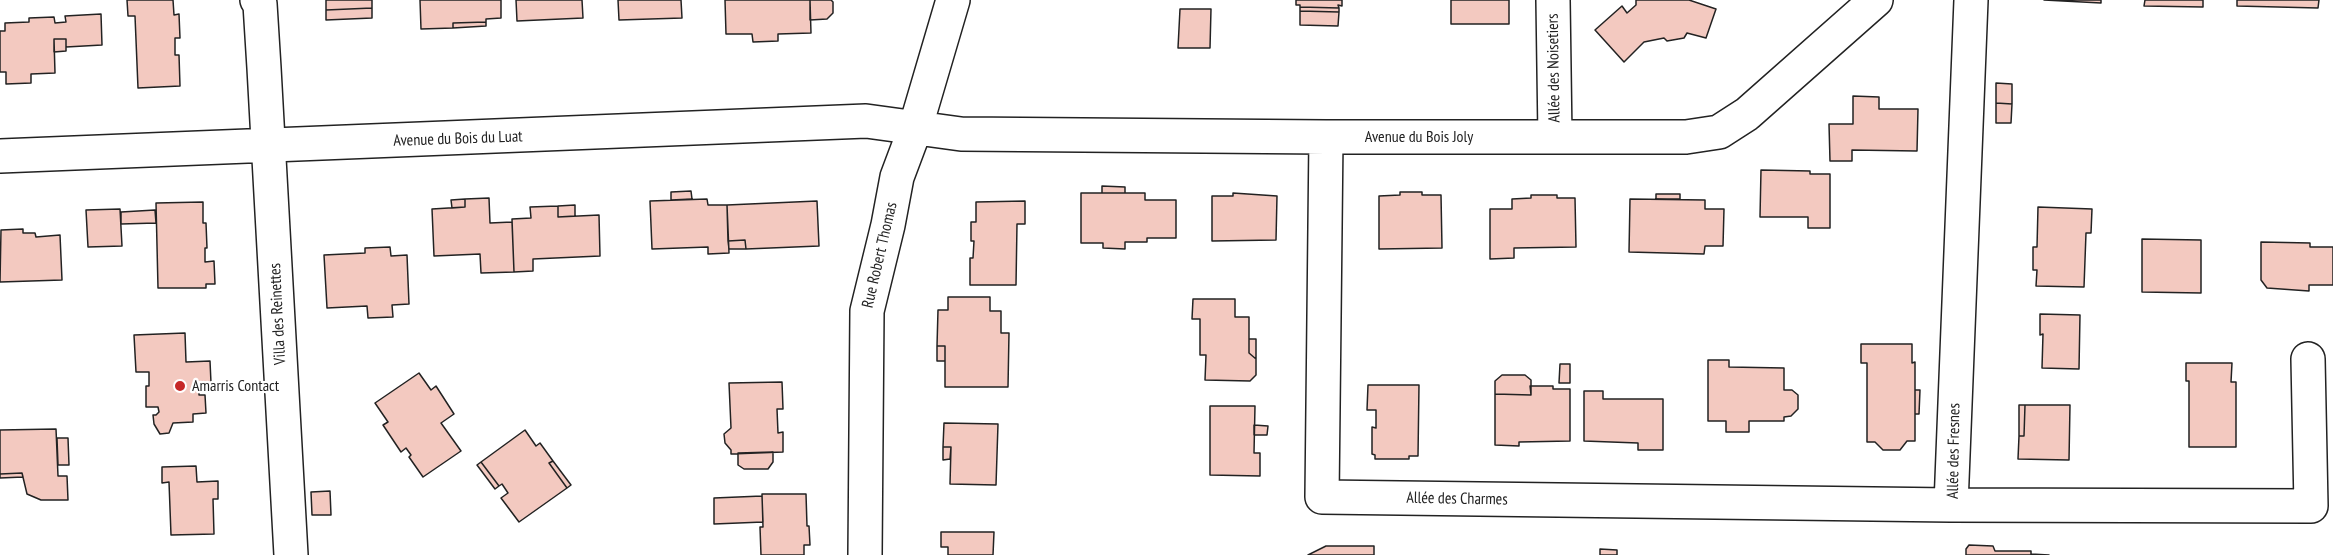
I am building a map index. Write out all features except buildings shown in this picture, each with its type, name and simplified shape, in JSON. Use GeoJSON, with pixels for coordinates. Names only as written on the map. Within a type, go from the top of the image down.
{"type":"FeatureCollection","features":[{"type":"Feature","properties":{"kind":"street","name":"Villa des Reinettes"},"geometry":{"type":"LineString","coordinates":[[257,0],[260,4],[291,555]]}},
{"type":"Feature","properties":{"kind":"street","name":"Rue Robert Thomas"},"geometry":{"type":"LineString","coordinates":[[865,555],[867,311],[897,177],[915,129],[953,0]]}},
{"type":"Feature","properties":{"kind":"street","name":"Allée des Noisetiers"},"geometry":{"type":"LineString","coordinates":[[1553,0],[1555,137]]}},
{"type":"Feature","properties":{"kind":"street","name":"Avenue du Bois Joly"},"geometry":{"type":"LineString","coordinates":[[915,129],[961,134],[1326,138],[1686,137],[1719,132],[1747,114],[1876,0]]}},
{"type":"Feature","properties":{"kind":"street","name":"Allée des Fresnes"},"geometry":{"type":"LineString","coordinates":[[1971,0],[1951,505],[2311,506],[2308,359]]}},
{"type":"Feature","properties":{"kind":"street","name":"Avenue du Bois du Luat"},"geometry":{"type":"LineString","coordinates":[[0,156],[866,121],[915,129]]}},
{"type":"Feature","properties":{"kind":"street","name":"Allée des Charmes"},"geometry":{"type":"LineString","coordinates":[[1326,138],[1322,497],[1951,505]]}},
{"type":"Feature","properties":{"kind":"place","name":"Amarris Contact"},"geometry":{"type":"Point","coordinates":[180,386]}}]}
